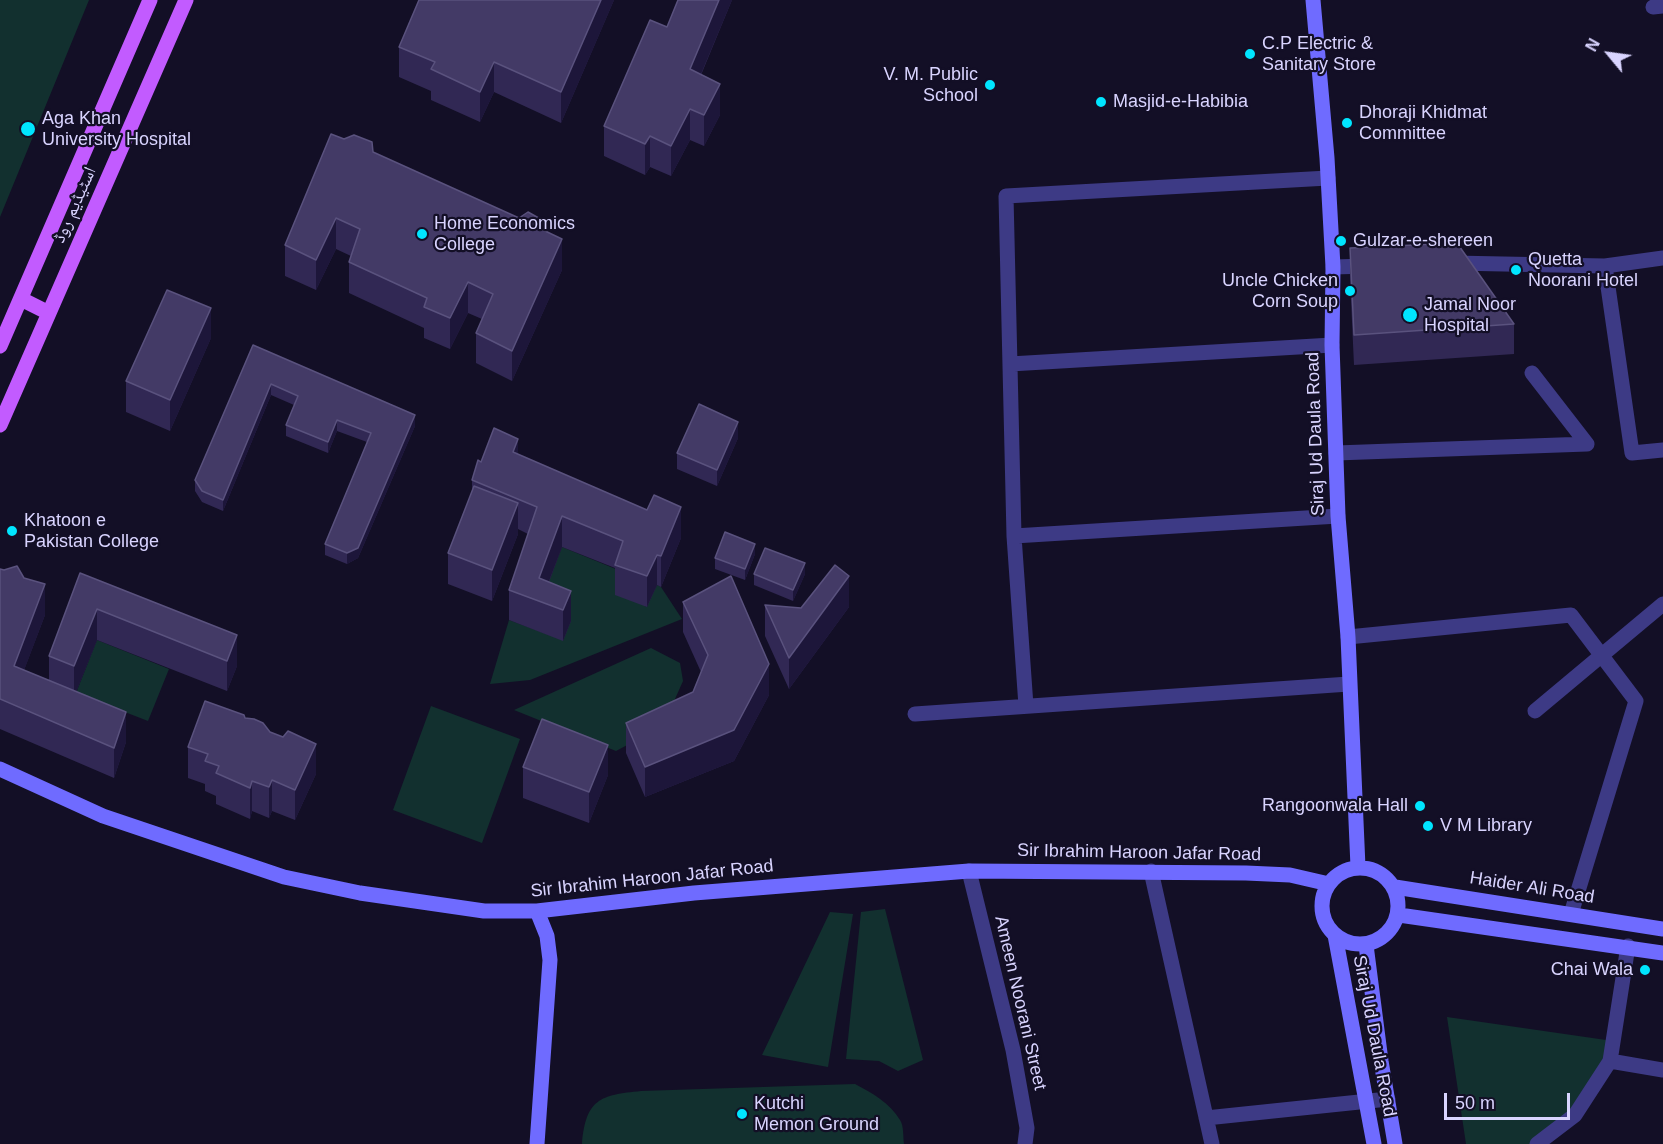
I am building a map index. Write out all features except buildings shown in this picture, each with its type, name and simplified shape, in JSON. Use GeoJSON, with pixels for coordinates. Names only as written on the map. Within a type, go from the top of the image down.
{"type":"FeatureCollection","features":[{"type":"Feature","properties":{"kind":"main road","name":"اسٹیڈیم روڈ"},"geometry":{"type":"LineString","coordinates":[[0,346],[150,0]]}},
{"type":"Feature","properties":{"kind":"main road","name":"اسٹیڈیم روڈ"},"geometry":{"type":"LineString","coordinates":[[0,425],[186,0]]}},
{"type":"Feature","properties":{"kind":"main road","name":"Siraj Ud Daula Road"},"geometry":{"type":"LineString","coordinates":[[1313,0],[1333,267],[1332,345],[1338,516],[1348,637],[1348,684],[1358,867]]}},
{"type":"Feature","properties":{"kind":"main road"},"geometry":{"type":"LineString","coordinates":[[21,299],[50,313]]}},
{"type":"Feature","properties":{"kind":"main road","name":"Sir Ibrahim Haroon Jafar Road"},"geometry":{"type":"LineString","coordinates":[[0,769],[103,816],[284,877],[360,892],[484,911],[537,911],[705,892],[969,871],[1151,871],[1290,875],[1329,884]]}},
{"type":"Feature","properties":{"kind":"main road"},"geometry":{"type":"LineString","coordinates":[[1358,867],[1379,872],[1388,878],[1395,887],[1399,900],[1399,915],[1387,935],[1366,945],[1349,943],[1335,935],[1323,916],[1324,894],[1329,884],[1342,873],[1358,867]]}},
{"type":"Feature","properties":{"kind":"main road","name":"Haider Ali Road"},"geometry":{"type":"LineString","coordinates":[[1395,887],[1663,929]]}},
{"type":"Feature","properties":{"kind":"main road"},"geometry":{"type":"LineString","coordinates":[[537,911],[547,936],[550,960],[537,1144]]}},
{"type":"Feature","properties":{"kind":"main road"},"geometry":{"type":"LineString","coordinates":[[1399,915],[1628,946],[1663,953]]}},
{"type":"Feature","properties":{"kind":"main road","name":"Siraj Ud Daula Road"},"geometry":{"type":"LineString","coordinates":[[1335,935],[1374,1144]]}},
{"type":"Feature","properties":{"kind":"main road","name":"Siraj Ud Daula Road"},"geometry":{"type":"LineString","coordinates":[[1366,945],[1395,1144]]}},
{"type":"Feature","properties":{"kind":"street"},"geometry":{"type":"LineString","coordinates":[[1026,706],[1014,536],[1006,196],[1328,178]]}},
{"type":"Feature","properties":{"kind":"street"},"geometry":{"type":"LineString","coordinates":[[1433,264],[1605,266],[1663,258]]}},
{"type":"Feature","properties":{"kind":"street"},"geometry":{"type":"LineString","coordinates":[[1333,267],[1388,265]]}},
{"type":"Feature","properties":{"kind":"street"},"geometry":{"type":"LineString","coordinates":[[1605,266],[1632,453],[1663,450]]}},
{"type":"Feature","properties":{"kind":"street"},"geometry":{"type":"LineString","coordinates":[[1010,364],[1332,345]]}},
{"type":"Feature","properties":{"kind":"street"},"geometry":{"type":"LineString","coordinates":[[1336,453],[1587,444],[1532,373]]}},
{"type":"Feature","properties":{"kind":"street"},"geometry":{"type":"LineString","coordinates":[[1014,536],[1338,516]]}},
{"type":"Feature","properties":{"kind":"street"},"geometry":{"type":"LineString","coordinates":[[1536,711],[1663,604]]}},
{"type":"Feature","properties":{"kind":"street"},"geometry":{"type":"LineString","coordinates":[[1348,637],[1571,615],[1636,701],[1571,914]]}},
{"type":"Feature","properties":{"kind":"street"},"geometry":{"type":"LineString","coordinates":[[915,714],[1348,684]]}},
{"type":"Feature","properties":{"kind":"street","name":"Ameen Noorani Street"},"geometry":{"type":"LineString","coordinates":[[969,871],[1013,1050],[1027,1128],[1024,1144]]}},
{"type":"Feature","properties":{"kind":"street"},"geometry":{"type":"LineString","coordinates":[[1151,871],[1212,1144]]}},
{"type":"Feature","properties":{"kind":"street"},"geometry":{"type":"LineString","coordinates":[[1537,1144],[1575,1115],[1610,1061],[1628,946]]}},
{"type":"Feature","properties":{"kind":"street"},"geometry":{"type":"LineString","coordinates":[[1610,1061],[1663,1070]]}},
{"type":"Feature","properties":{"kind":"street"},"geometry":{"type":"LineString","coordinates":[[1206,1118],[1388,1099]]}},
{"type":"Feature","properties":{"kind":"green space","name":"Aga Khan University Hospital"},"geometry":{"type":"Polygon","coordinates":[[[0,0],[89,0],[0,217],[0,0]]]}},
{"type":"Feature","properties":{"kind":"green space"},"geometry":{"type":"Polygon","coordinates":[[[562,547],[623,572],[646,607],[657,585],[661,587],[682,619],[530,680],[490,684],[509,620],[563,640],[539,608],[562,547]]]}},
{"type":"Feature","properties":{"kind":"green space"},"geometry":{"type":"Polygon","coordinates":[[[97,640],[169,669],[148,721],[76,693],[97,640]]]}},
{"type":"Feature","properties":{"kind":"green space"},"geometry":{"type":"Polygon","coordinates":[[[651,648],[680,663],[683,681],[663,726],[616,751],[514,710],[651,648]]]}},
{"type":"Feature","properties":{"kind":"green space"},"geometry":{"type":"Polygon","coordinates":[[[431,706],[520,739],[482,843],[393,810],[431,706]]]}},
{"type":"Feature","properties":{"kind":"green space"},"geometry":{"type":"Polygon","coordinates":[[[885,909],[923,1060],[898,1071],[879,1061],[846,1059],[861,912],[885,909]]]}},
{"type":"Feature","properties":{"kind":"green space"},"geometry":{"type":"Polygon","coordinates":[[[830,912],[853,914],[828,1067],[762,1055],[830,912]]]}},
{"type":"Feature","properties":{"kind":"green space"},"geometry":{"type":"Polygon","coordinates":[[[1447,1017],[1613,1041],[1575,1115],[1537,1144],[1466,1144],[1447,1017]]]}},
{"type":"Feature","properties":{"kind":"green space","name":"Kutchi Memon Ground"},"geometry":{"type":"Polygon","coordinates":[[[855,1084],[880,1099],[896,1114],[902,1125],[904,1144],[582,1144],[587,1117],[592,1109],[598,1102],[615,1095],[641,1091],[855,1084]]]}},
{"type":"Feature","properties":{"kind":"place","name":"C.P Electric & Sanitary Store"},"geometry":{"type":"Point","coordinates":[1250,54]}},
{"type":"Feature","properties":{"kind":"place","name":"V. M. Public School"},"geometry":{"type":"Point","coordinates":[990,85]}},
{"type":"Feature","properties":{"kind":"place","name":"Masjid-e-Habibia"},"geometry":{"type":"Point","coordinates":[1101,102]}},
{"type":"Feature","properties":{"kind":"place","name":"Dhoraji Khidmat Committee"},"geometry":{"type":"Point","coordinates":[1347,123]}},
{"type":"Feature","properties":{"kind":"place","name":"Aga Khan University Hospital"},"geometry":{"type":"Point","coordinates":[28,129]}},
{"type":"Feature","properties":{"kind":"place","name":"Home Economics College"},"geometry":{"type":"Point","coordinates":[422,234]}},
{"type":"Feature","properties":{"kind":"place","name":"Gulzar-e-shereen"},"geometry":{"type":"Point","coordinates":[1341,241]}},
{"type":"Feature","properties":{"kind":"place","name":"Quetta Noorani Hotel"},"geometry":{"type":"Point","coordinates":[1516,270]}},
{"type":"Feature","properties":{"kind":"place","name":"Uncle Chicken Corn Soup"},"geometry":{"type":"Point","coordinates":[1350,291]}},
{"type":"Feature","properties":{"kind":"place","name":"Jamal Noor Hospital"},"geometry":{"type":"Point","coordinates":[1410,315]}},
{"type":"Feature","properties":{"kind":"place","name":"Khatoon e Pakistan College"},"geometry":{"type":"Point","coordinates":[12,531]}},
{"type":"Feature","properties":{"kind":"place","name":"Rangoonwala Hall"},"geometry":{"type":"Point","coordinates":[1420,806]}},
{"type":"Feature","properties":{"kind":"place","name":"V M Library"},"geometry":{"type":"Point","coordinates":[1428,826]}},
{"type":"Feature","properties":{"kind":"place","name":"Chai Wala"},"geometry":{"type":"Point","coordinates":[1645,970]}},
{"type":"Feature","properties":{"kind":"place","name":"Kutchi Memon Ground"},"geometry":{"type":"Point","coordinates":[742,1114]}}]}
